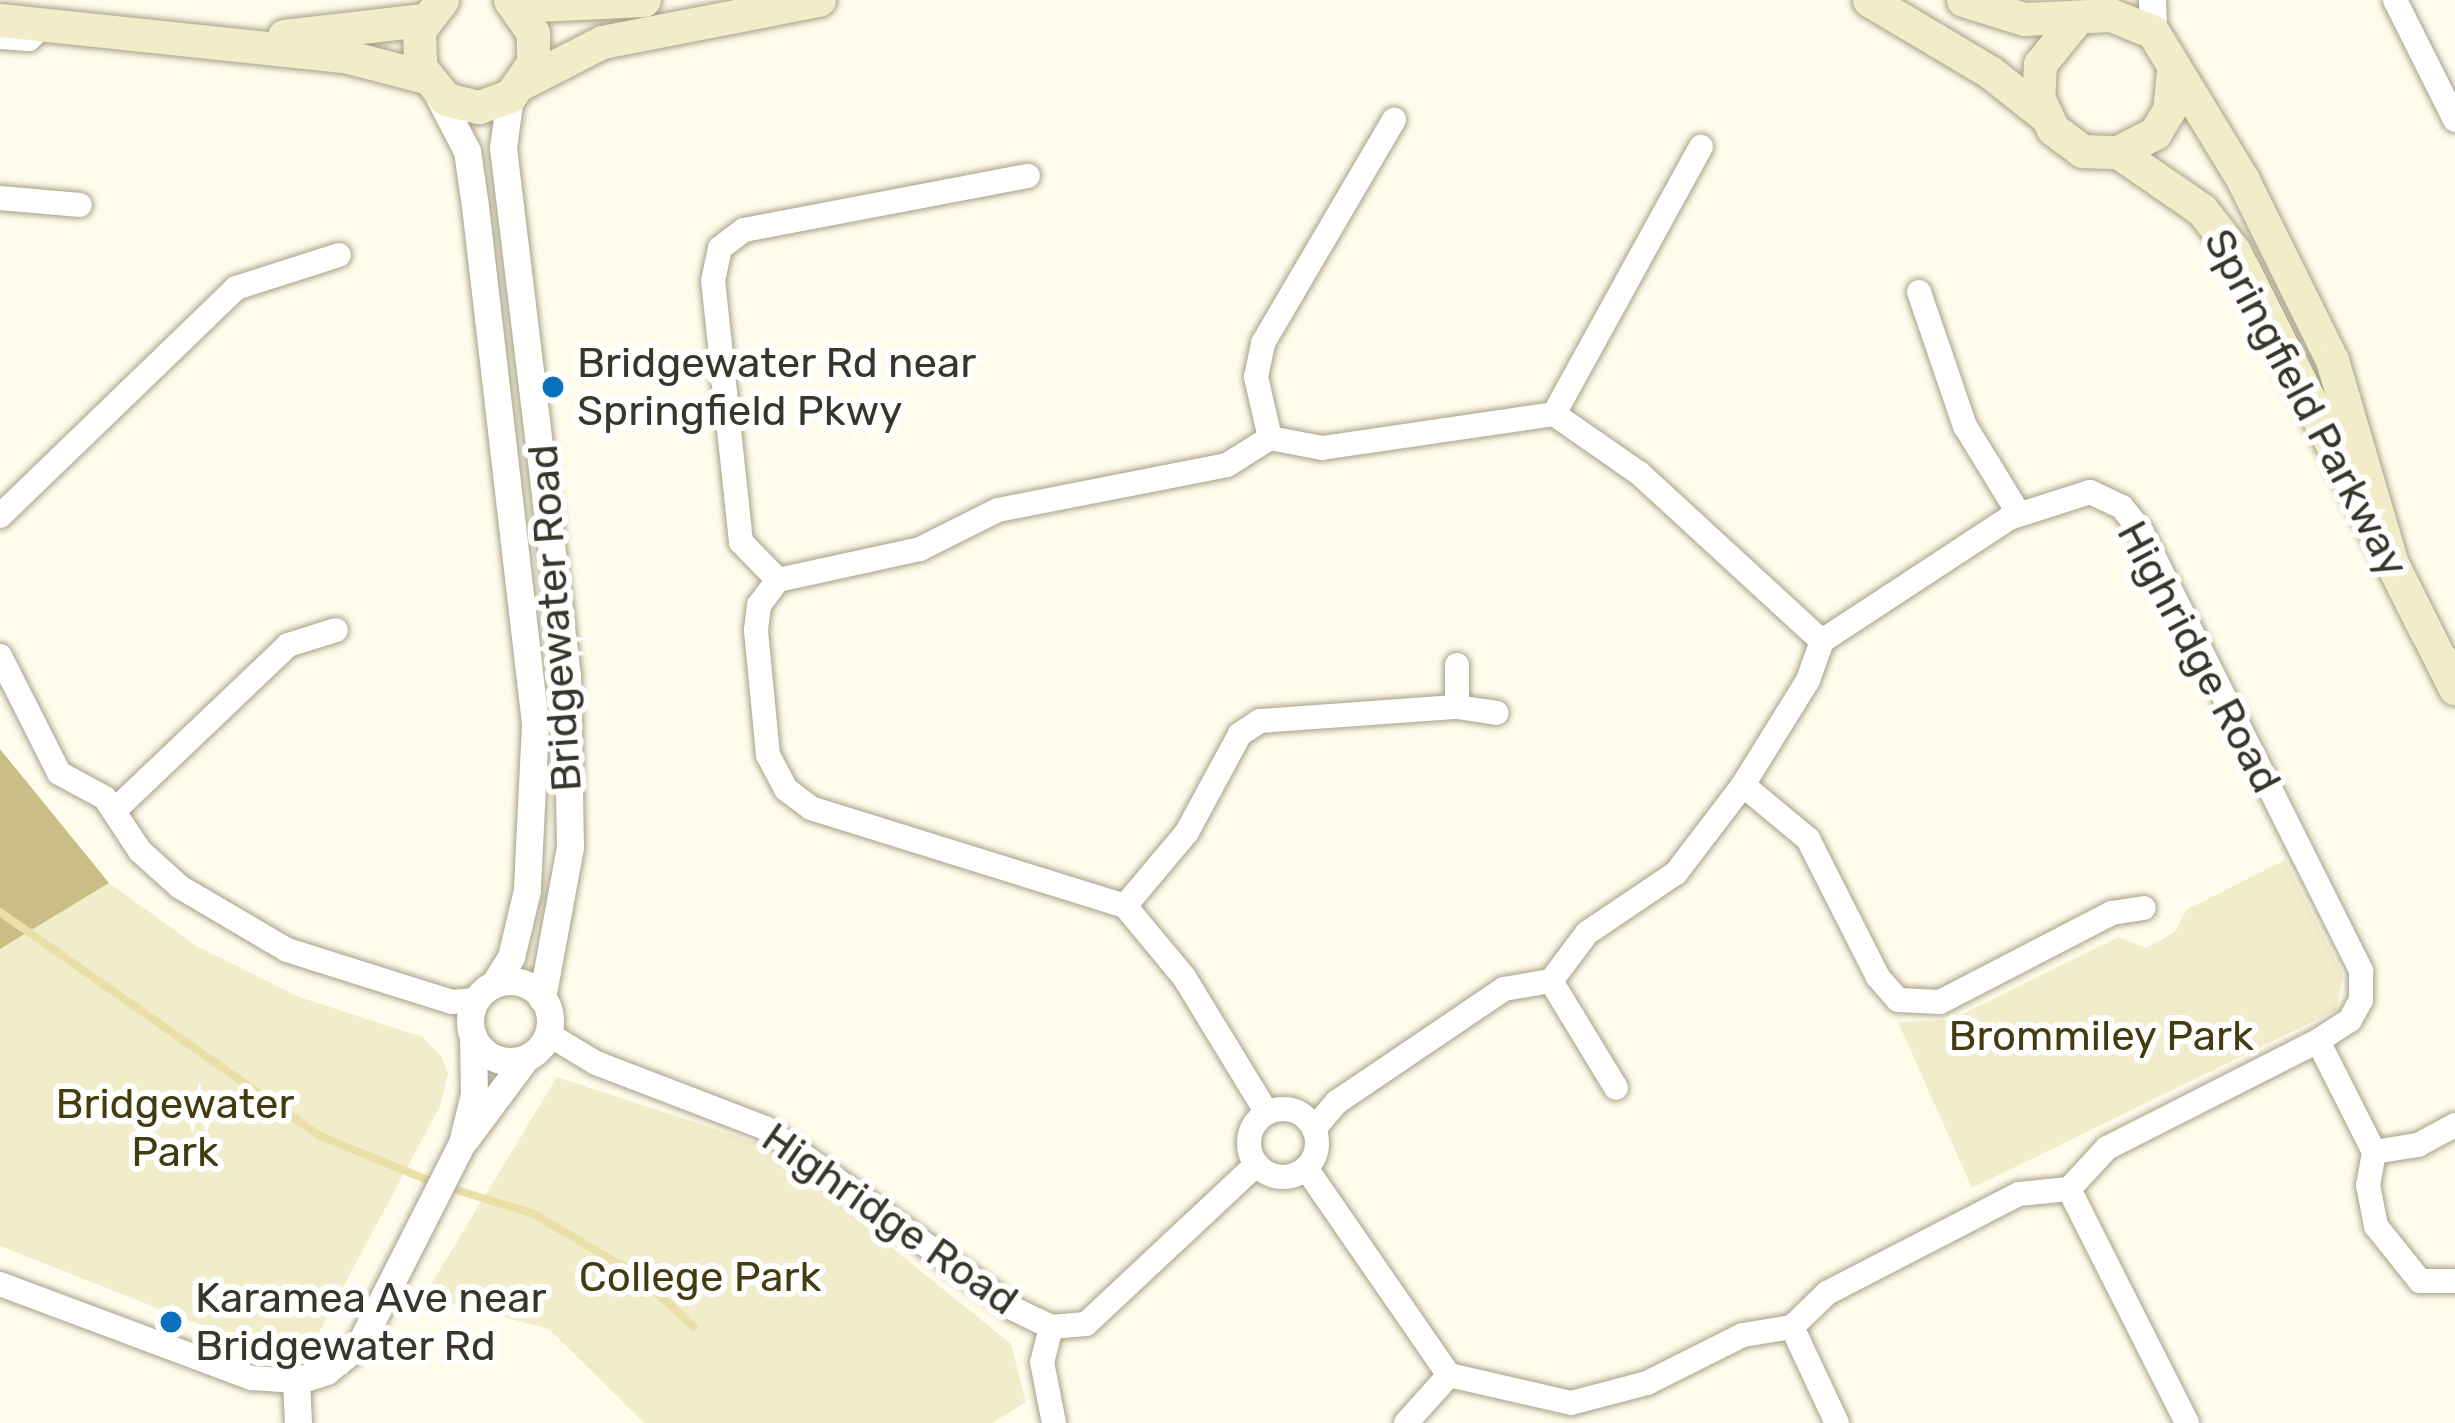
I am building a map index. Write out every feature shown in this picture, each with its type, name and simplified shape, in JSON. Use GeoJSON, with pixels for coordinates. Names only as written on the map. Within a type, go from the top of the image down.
{"type":"FeatureCollection","features":[{"type":"Feature","properties":{"kind":"main road"},"geometry":{"type":"LineString","coordinates":[[517,89],[534,43],[514,3],[644,0]]}},
{"type":"Feature","properties":{"kind":"main road"},"geometry":{"type":"LineString","coordinates":[[691,0],[811,2]]}},
{"type":"Feature","properties":{"kind":"main road"},"geometry":{"type":"LineString","coordinates":[[1869,0],[1990,72],[2082,151],[2118,152],[2137,147],[2165,121],[2173,73]]}},
{"type":"Feature","properties":{"kind":"main road"},"geometry":{"type":"LineString","coordinates":[[1963,0],[1997,14],[2153,16],[2173,73],[2243,180],[2332,360],[2391,560]]}},
{"type":"Feature","properties":{"kind":"main road"},"geometry":{"type":"LineString","coordinates":[[0,20],[345,56],[479,107],[602,42],[811,2]]}},
{"type":"Feature","properties":{"kind":"main road"},"geometry":{"type":"LineString","coordinates":[[431,85],[417,43],[434,6]]}},
{"type":"Feature","properties":{"kind":"main road"},"geometry":{"type":"LineString","coordinates":[[186,40],[434,6]]}},
{"type":"Feature","properties":{"kind":"main road"},"geometry":{"type":"LineString","coordinates":[[2044,115],[2040,64],[2080,14]]}},
{"type":"Feature","properties":{"kind":"main road","name":"Springfield Parkway"},"geometry":{"type":"LineString","coordinates":[[2118,152],[2220,229],[2455,688]]}},
{"type":"Feature","properties":{"kind":"street"},"geometry":{"type":"LineString","coordinates":[[2395,0],[2455,120]]}},
{"type":"Feature","properties":{"kind":"street"},"geometry":{"type":"LineString","coordinates":[[0,37],[29,39],[42,25]]}},
{"type":"Feature","properties":{"kind":"street","name":"Bridgewater Road"},"geometry":{"type":"LineString","coordinates":[[296,1382],[326,1371],[360,1344],[462,1143],[474,1094],[473,1009],[511,957],[527,890],[535,724],[476,206],[467,151],[431,85]]}},
{"type":"Feature","properties":{"kind":"street","name":"Bridgewater Road"},"geometry":{"type":"LineString","coordinates":[[517,89],[503,148],[568,676],[570,847],[542,998]]}},
{"type":"Feature","properties":{"kind":"street"},"geometry":{"type":"LineString","coordinates":[[1270,438],[1256,376],[1263,343],[1394,120]]}},
{"type":"Feature","properties":{"kind":"street"},"geometry":{"type":"LineString","coordinates":[[1554,414],[1701,147]]}},
{"type":"Feature","properties":{"kind":"street"},"geometry":{"type":"LineString","coordinates":[[778,580],[741,542],[713,281],[720,248],[744,230],[1028,176]]}},
{"type":"Feature","properties":{"kind":"street"},"geometry":{"type":"LineString","coordinates":[[0,198],[80,206]]}},
{"type":"Feature","properties":{"kind":"street"},"geometry":{"type":"LineString","coordinates":[[0,515],[236,288],[339,255]]}},
{"type":"Feature","properties":{"kind":"street"},"geometry":{"type":"LineString","coordinates":[[1919,292],[1953,400],[2019,514]]}},
{"type":"Feature","properties":{"kind":"street"},"geometry":{"type":"LineString","coordinates":[[1267,1113],[1184,977],[1125,906],[811,808],[786,789],[768,755],[756,630],[759,605],[778,580],[920,549],[998,510],[1227,465],[1270,438],[1322,448],[1554,414],[1639,473],[1822,641],[1808,680],[1743,785],[1676,873],[1587,934],[1551,981],[1504,989],[1337,1102],[1314,1129]]}},
{"type":"Feature","properties":{"kind":"street","name":"Highridge Road"},"geometry":{"type":"LineString","coordinates":[[1822,641],[2019,514],[2090,492],[2122,508],[2142,533],[2361,970],[2361,1000],[2350,1020],[2318,1041],[2107,1148],[2069,1189]]}},
{"type":"Feature","properties":{"kind":"street"},"geometry":{"type":"LineString","coordinates":[[115,809],[262,666],[288,645],[336,630]]}},
{"type":"Feature","properties":{"kind":"street"},"geometry":{"type":"LineString","coordinates":[[0,656],[59,773],[115,809],[140,850],[180,887],[287,950],[473,1009],[520,982],[542,998],[548,1034],[526,1058],[489,1055],[473,1009]]}},
{"type":"Feature","properties":{"kind":"street"},"geometry":{"type":"LineString","coordinates":[[1456,707],[1457,665]]}},
{"type":"Feature","properties":{"kind":"street"},"geometry":{"type":"LineString","coordinates":[[1125,906],[1187,832],[1240,734],[1260,721],[1456,707],[1497,713]]}},
{"type":"Feature","properties":{"kind":"street"},"geometry":{"type":"LineString","coordinates":[[1743,785],[1808,839],[1878,977],[1898,1000],[1940,1002],[2112,913],[2144,908]]}},
{"type":"Feature","properties":{"kind":"street"},"geometry":{"type":"LineString","coordinates":[[1551,981],[1616,1088]]}},
{"type":"Feature","properties":{"kind":"street","name":"Highridge Road"},"geometry":{"type":"LineString","coordinates":[[548,1034],[596,1063],[765,1128],[1014,1309],[1051,1328],[1086,1324],[1257,1164]]}},
{"type":"Feature","properties":{"kind":"street"},"geometry":{"type":"LineString","coordinates":[[2318,1041],[2374,1152],[2368,1185],[2377,1226],[2420,1281],[2455,1281]]}},
{"type":"Feature","properties":{"kind":"street","name":"Bridgewater Road"},"geometry":{"type":"LineString","coordinates":[[462,1143],[526,1058]]}},
{"type":"Feature","properties":{"kind":"street"},"geometry":{"type":"LineString","coordinates":[[1294,1111],[1314,1129],[1316,1150],[1306,1168],[1281,1177],[1257,1164],[1250,1136],[1267,1113],[1294,1111]]}},
{"type":"Feature","properties":{"kind":"street"},"geometry":{"type":"LineString","coordinates":[[2374,1152],[2418,1145],[2455,1126]]}},
{"type":"Feature","properties":{"kind":"street"},"geometry":{"type":"LineString","coordinates":[[1306,1168],[1449,1375],[1571,1403],[1647,1383],[1743,1335],[1792,1327],[1827,1293],[2019,1194],[2069,1189],[2187,1423]]}},
{"type":"Feature","properties":{"kind":"street"},"geometry":{"type":"LineString","coordinates":[[0,1284],[252,1378],[296,1382],[298,1423]]}},
{"type":"Feature","properties":{"kind":"street"},"geometry":{"type":"LineString","coordinates":[[1792,1327],[1837,1423]]}},
{"type":"Feature","properties":{"kind":"street"},"geometry":{"type":"LineString","coordinates":[[1051,1328],[1042,1362],[1054,1423]]}},
{"type":"Feature","properties":{"kind":"street"},"geometry":{"type":"LineString","coordinates":[[1406,1423],[1449,1375]]}},
{"type":"Feature","properties":{"kind":"green space","name":"Brommiley Park"},"geometry":{"type":"Polygon","coordinates":[[[2285,860],[2343,975],[2336,1010],[1972,1188],[1898,1022],[1951,1020],[2118,937],[2146,948],[2175,932],[2186,910],[2285,860]]]}},
{"type":"Feature","properties":{"kind":"green space","name":"Bridgewater Park"},"geometry":{"type":"Polygon","coordinates":[[[109,883],[198,947],[299,997],[422,1037],[441,1056],[448,1073],[440,1106],[319,1332],[280,1348],[254,1346],[0,1246],[0,949],[109,883]]]}},
{"type":"Feature","properties":{"kind":"green space","name":"College Park"},"geometry":{"type":"Polygon","coordinates":[[[557,1077],[766,1146],[1011,1344],[1026,1402],[992,1423],[644,1423],[549,1329],[424,1296],[557,1077]]]}},
{"type":"Feature","properties":{"kind":"shaded area"},"geometry":{"type":"Polygon","coordinates":[[[0,749],[109,883],[0,949],[0,749]]]}},
{"type":"Feature","properties":{"kind":"waterway"},"geometry":{"type":"LineString","coordinates":[[0,912],[320,1136],[433,1182]]}},
{"type":"Feature","properties":{"kind":"waterway"},"geometry":{"type":"LineString","coordinates":[[447,1187],[534,1214],[639,1276],[693,1326]]}},
{"type":"Feature","properties":{"kind":"place","name":"Bridgewater Rd near Springfield Pkwy"},"geometry":{"type":"Point","coordinates":[553,387]}},
{"type":"Feature","properties":{"kind":"place","name":"Karamea Ave near Bridgewater Rd"},"geometry":{"type":"Point","coordinates":[171,1322]}}]}
